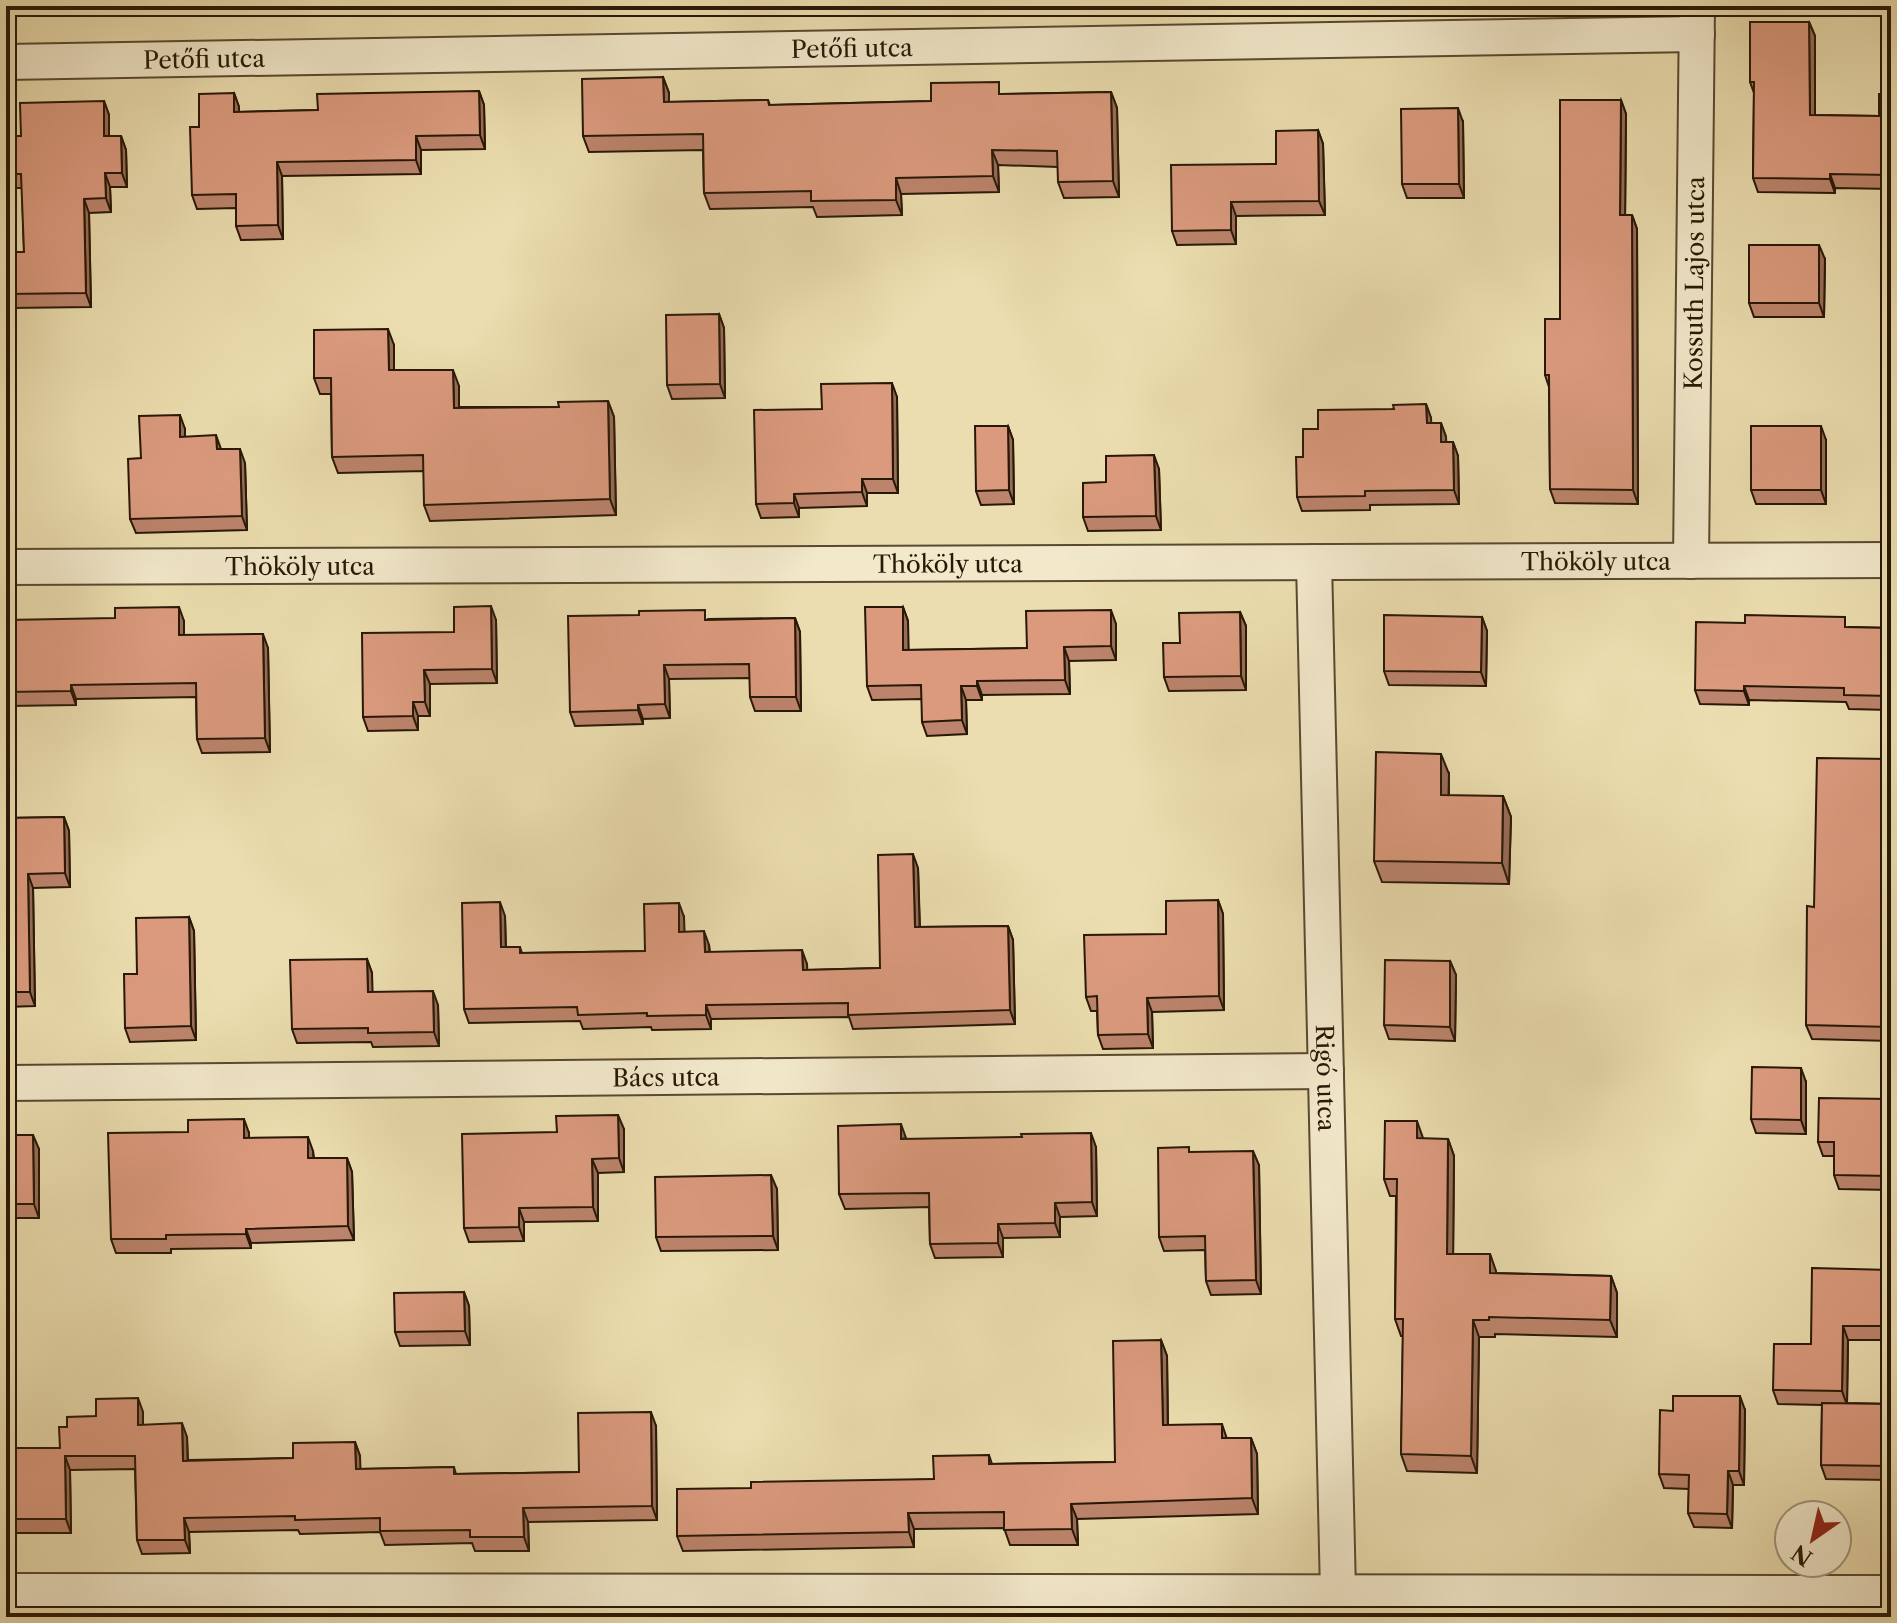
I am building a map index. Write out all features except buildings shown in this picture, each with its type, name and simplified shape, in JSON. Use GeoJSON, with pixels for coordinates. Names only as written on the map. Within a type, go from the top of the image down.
{"type":"FeatureCollection","features":[{"type":"Feature","properties":{"kind":"street","name":"Petőfi utca"},"geometry":{"type":"LineString","coordinates":[[6,62],[1697,20]]}},
{"type":"Feature","properties":{"kind":"street","name":"Kossuth Lajos utca"},"geometry":{"type":"LineString","coordinates":[[1691,561],[1697,20]]}},
{"type":"Feature","properties":{"kind":"street","name":"Thököly utca"},"geometry":{"type":"LineString","coordinates":[[6,567],[1891,560]]}},
{"type":"Feature","properties":{"kind":"street","name":"Rigó utca"},"geometry":{"type":"LineString","coordinates":[[1314,562],[1338,1592]]}},
{"type":"Feature","properties":{"kind":"street","name":"Bács utca"},"geometry":{"type":"LineString","coordinates":[[6,1083],[1326,1071]]}},
{"type":"Feature","properties":{"kind":"street"},"geometry":{"type":"LineString","coordinates":[[6,1591],[1289,1605],[1338,1592],[1891,1593]]}}]}
